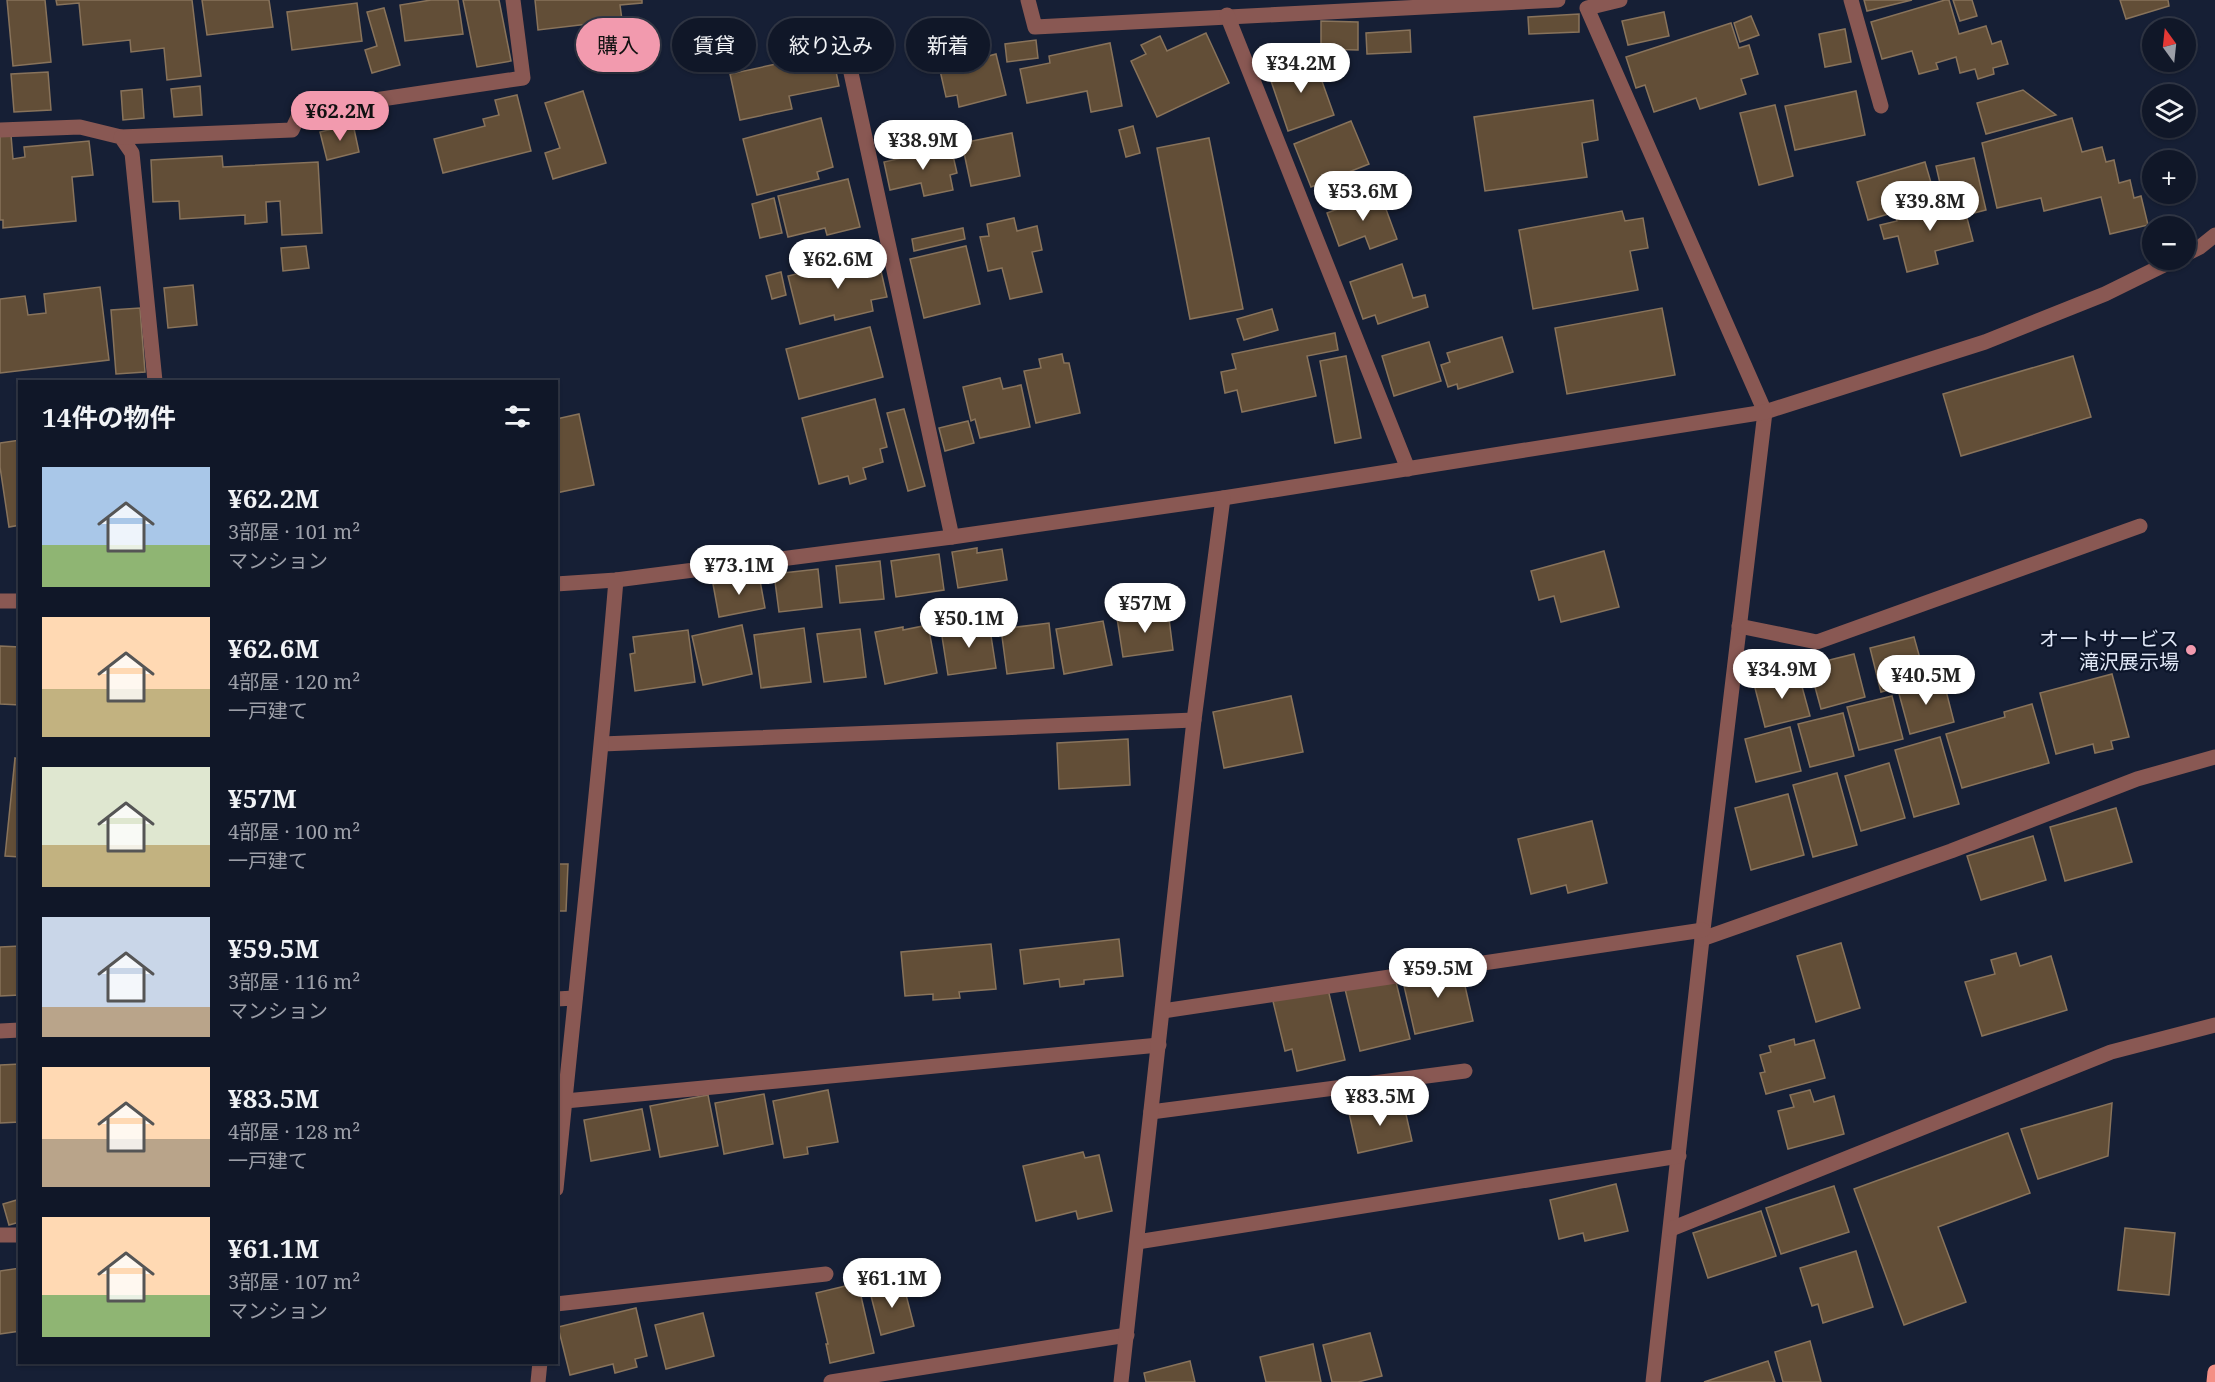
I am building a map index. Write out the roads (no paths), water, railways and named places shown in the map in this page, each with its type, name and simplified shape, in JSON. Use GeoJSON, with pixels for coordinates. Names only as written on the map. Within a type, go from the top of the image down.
{"type":"FeatureCollection","features":[{"type":"Feature","properties":{"kind":"main road"},"geometry":{"type":"LineString","coordinates":[[2214,1382],[2215,1372]]}},
{"type":"Feature","properties":{"kind":"street"},"geometry":{"type":"LineString","coordinates":[[0,130],[80,127],[121,137],[292,130],[301,111],[524,78],[513,0]]}},
{"type":"Feature","properties":{"kind":"street"},"geometry":{"type":"LineString","coordinates":[[1028,0],[1035,27],[1227,15],[1558,0]]}},
{"type":"Feature","properties":{"kind":"street"},"geometry":{"type":"LineString","coordinates":[[1620,0],[1583,4],[1765,412],[1653,1382]]}},
{"type":"Feature","properties":{"kind":"street"},"geometry":{"type":"LineString","coordinates":[[1851,0],[1881,106]]}},
{"type":"Feature","properties":{"kind":"street"},"geometry":{"type":"LineString","coordinates":[[1227,15],[1408,469]]}},
{"type":"Feature","properties":{"kind":"street"},"geometry":{"type":"LineString","coordinates":[[851,72],[952,537]]}},
{"type":"Feature","properties":{"kind":"street"},"geometry":{"type":"LineString","coordinates":[[121,137],[132,153],[156,380]]}},
{"type":"Feature","properties":{"kind":"street"},"geometry":{"type":"LineString","coordinates":[[2196,247],[2215,235]]}},
{"type":"Feature","properties":{"kind":"street"},"geometry":{"type":"LineString","coordinates":[[558,584],[616,580],[952,537],[1223,498],[1765,412],[1985,342],[2105,294],[2154,270]]}},
{"type":"Feature","properties":{"kind":"street"},"geometry":{"type":"LineString","coordinates":[[1121,1382],[1194,720],[1223,498]]}},
{"type":"Feature","properties":{"kind":"street"},"geometry":{"type":"LineString","coordinates":[[1739,626],[1817,642],[2140,526]]}},
{"type":"Feature","properties":{"kind":"street"},"geometry":{"type":"LineString","coordinates":[[558,1170],[602,744],[616,580]]}},
{"type":"Feature","properties":{"kind":"street"},"geometry":{"type":"LineString","coordinates":[[0,601],[18,601]]}},
{"type":"Feature","properties":{"kind":"street"},"geometry":{"type":"LineString","coordinates":[[602,744],[1194,720]]}},
{"type":"Feature","properties":{"kind":"street"},"geometry":{"type":"LineString","coordinates":[[1163,1011],[1703,934],[1951,850],[2137,779],[2215,757]]}},
{"type":"Feature","properties":{"kind":"street"},"geometry":{"type":"LineString","coordinates":[[558,999],[574,998]]}},
{"type":"Feature","properties":{"kind":"street"},"geometry":{"type":"LineString","coordinates":[[1671,1228],[2110,1052],[2215,1025]]}},
{"type":"Feature","properties":{"kind":"street"},"geometry":{"type":"LineString","coordinates":[[0,1031],[18,1030]]}},
{"type":"Feature","properties":{"kind":"street"},"geometry":{"type":"LineString","coordinates":[[565,1101],[1159,1045]]}},
{"type":"Feature","properties":{"kind":"street"},"geometry":{"type":"LineString","coordinates":[[1151,1112],[1465,1071]]}},
{"type":"Feature","properties":{"kind":"street"},"geometry":{"type":"LineString","coordinates":[[1137,1242],[1678,1156]]}},
{"type":"Feature","properties":{"kind":"street"},"geometry":{"type":"LineString","coordinates":[[0,1235],[18,1235]]}},
{"type":"Feature","properties":{"kind":"street"},"geometry":{"type":"LineString","coordinates":[[558,1304],[826,1274]]}},
{"type":"Feature","properties":{"kind":"street"},"geometry":{"type":"LineString","coordinates":[[831,1382],[1127,1335]]}},
{"type":"Feature","properties":{"kind":"street"},"geometry":{"type":"LineString","coordinates":[[538,1382],[540,1364]]}},
{"type":"Feature","properties":{"kind":"place","name":"オートサービス 滝沢展示場"},"geometry":{"type":"Point","coordinates":[2191,650]}}]}
